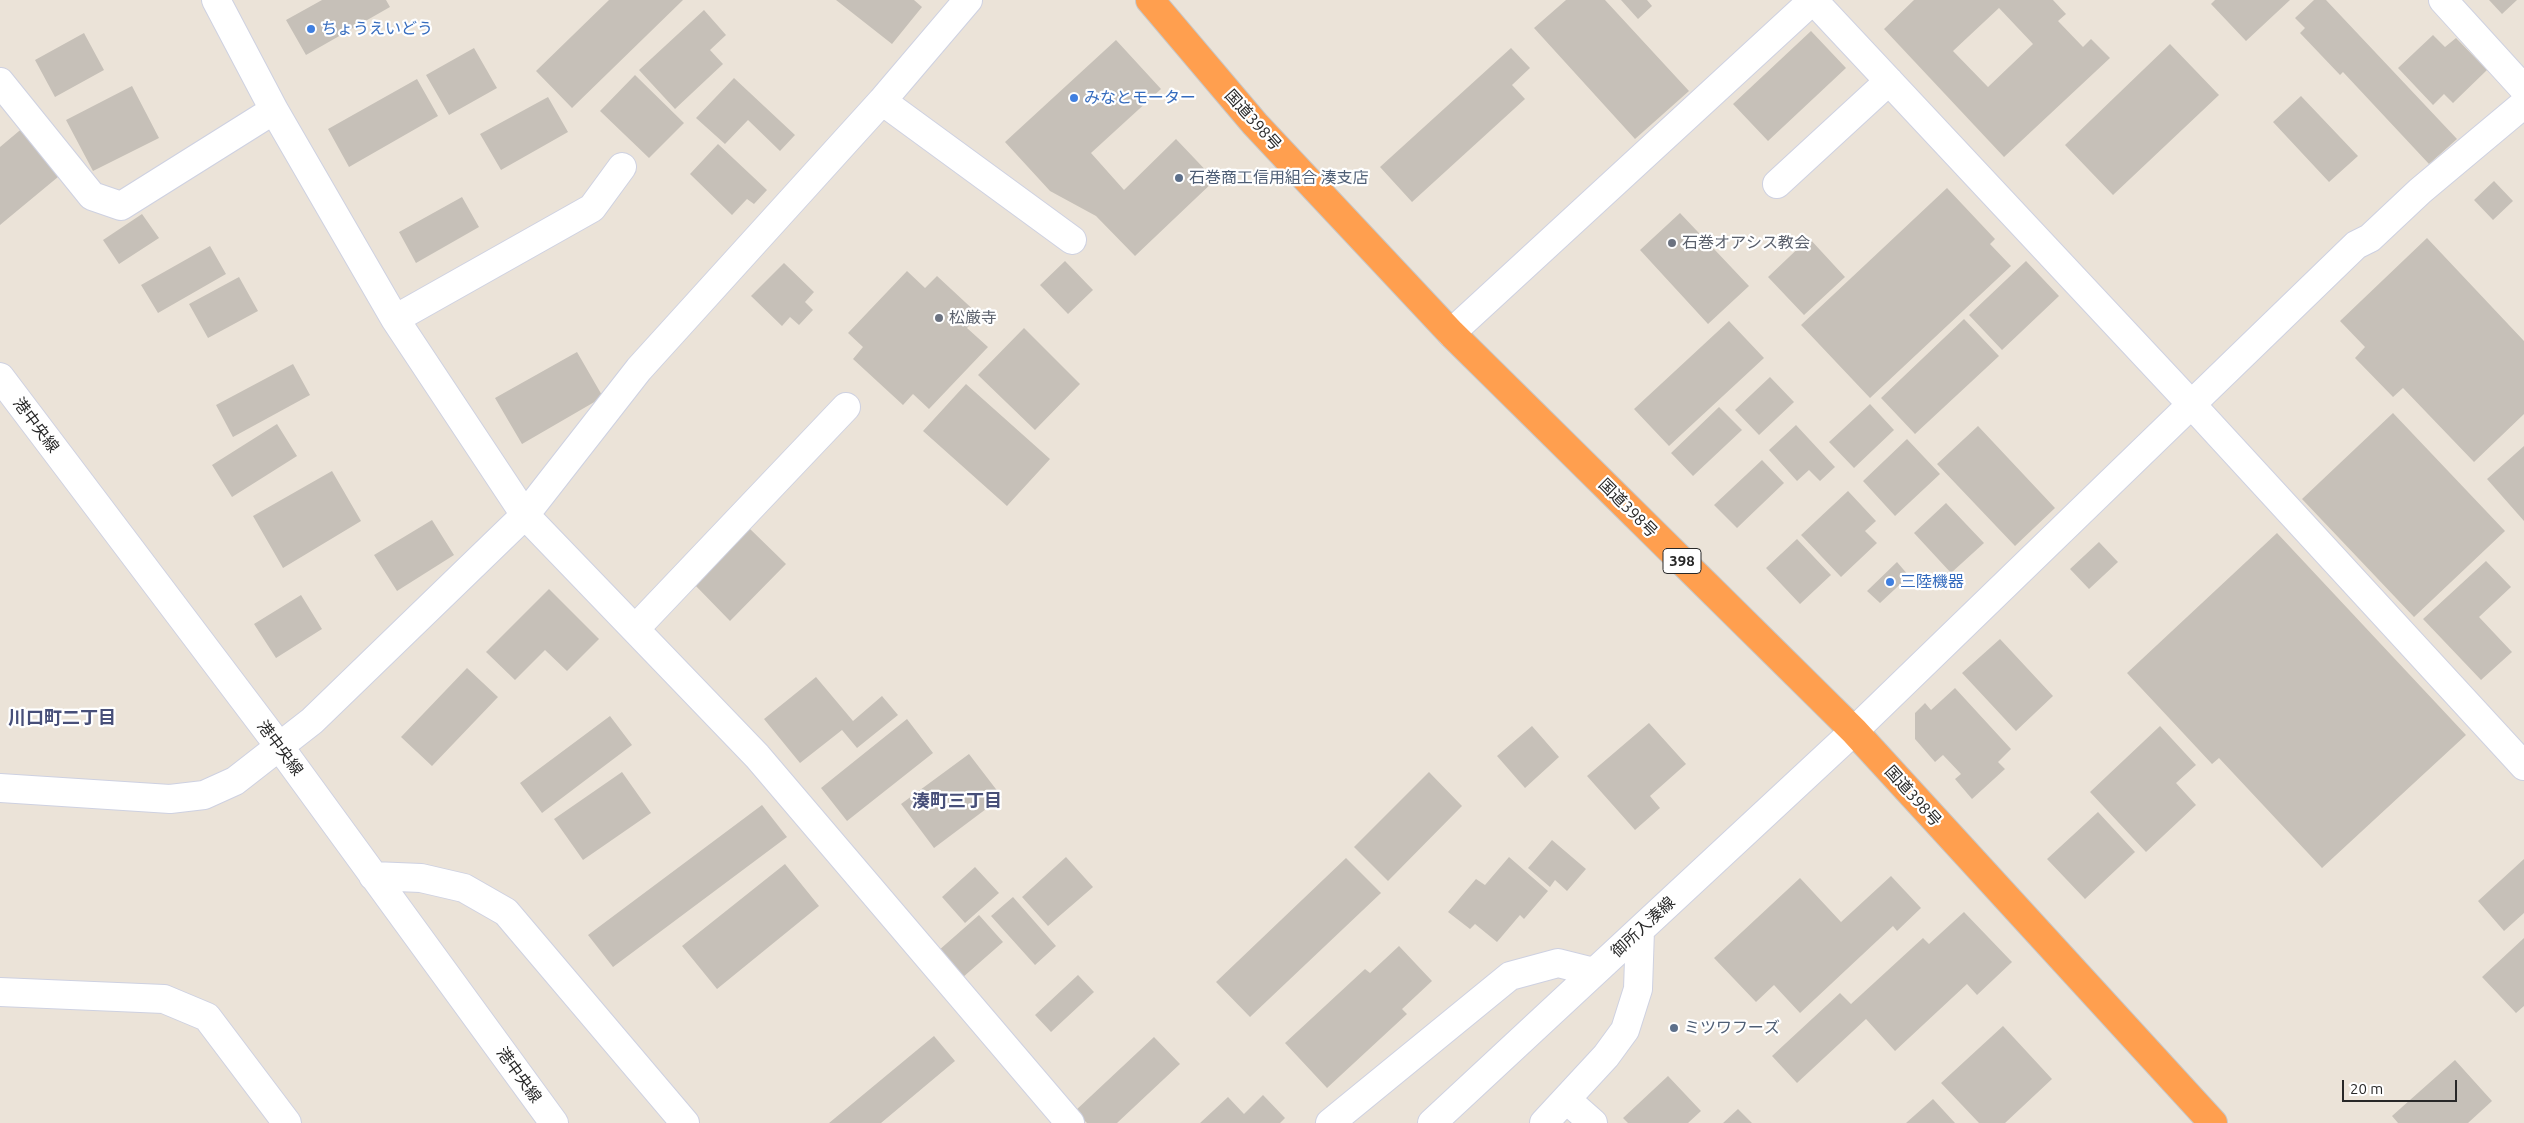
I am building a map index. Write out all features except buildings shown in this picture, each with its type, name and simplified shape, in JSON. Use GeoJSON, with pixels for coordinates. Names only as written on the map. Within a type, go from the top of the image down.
{"type":"FeatureCollection","features":[{"type":"Feature","properties":{"kind":"highway","name":"国道398号"},"geometry":{"type":"LineString","coordinates":[[1150,0],[1255,124],[1451,333],[1854,731],[2213,1123]]}},
{"type":"Feature","properties":{"kind":"street"},"geometry":{"type":"LineString","coordinates":[[216,0],[274,110],[395,319],[525,515],[756,756],[1070,1123]]}},
{"type":"Feature","properties":{"kind":"street"},"geometry":{"type":"LineString","coordinates":[[0,788],[170,799],[204,795],[235,781],[312,721],[525,515],[638,369],[882,101],[968,0]]}},
{"type":"Feature","properties":{"kind":"street"},"geometry":{"type":"LineString","coordinates":[[1451,333],[1813,0],[2192,405],[2524,766]]}},
{"type":"Feature","properties":{"kind":"street"},"geometry":{"type":"LineString","coordinates":[[2443,0],[2524,89]]}},
{"type":"Feature","properties":{"kind":"street"},"geometry":{"type":"LineString","coordinates":[[1777,184],[1889,81]]}},
{"type":"Feature","properties":{"kind":"street"},"geometry":{"type":"LineString","coordinates":[[0,82],[92,196],[121,206],[274,110]]}},
{"type":"Feature","properties":{"kind":"street"},"geometry":{"type":"LineString","coordinates":[[882,101],[1072,240]]}},
{"type":"Feature","properties":{"kind":"street","name":"御所入湊線"},"geometry":{"type":"LineString","coordinates":[[1432,1123],[1854,731],[2356,245],[2370,238],[2420,191],[2524,104]]}},
{"type":"Feature","properties":{"kind":"street"},"geometry":{"type":"LineString","coordinates":[[395,319],[592,208],[622,167]]}},
{"type":"Feature","properties":{"kind":"street","name":"港中央線"},"geometry":{"type":"LineString","coordinates":[[0,377],[279,746],[554,1123]]}},
{"type":"Feature","properties":{"kind":"street"},"geometry":{"type":"LineString","coordinates":[[634,629],[846,407]]}},
{"type":"Feature","properties":{"kind":"street"},"geometry":{"type":"LineString","coordinates":[[374,876],[421,878],[464,888],[506,912],[685,1123]]}},
{"type":"Feature","properties":{"kind":"street"},"geometry":{"type":"LineString","coordinates":[[1544,1123],[1606,1056],[1625,1030],[1638,989],[1640,930]]}},
{"type":"Feature","properties":{"kind":"street"},"geometry":{"type":"LineString","coordinates":[[1330,1123],[1510,976],[1558,963],[1594,972]]}},
{"type":"Feature","properties":{"kind":"street"},"geometry":{"type":"LineString","coordinates":[[0,992],[164,999],[207,1017],[287,1123]]}},
{"type":"Feature","properties":{"kind":"street"},"geometry":{"type":"LineString","coordinates":[[1567,1100],[1593,1123]]}},
{"type":"Feature","properties":{"kind":"place","name":"ちょうえいどう"},"geometry":{"type":"Point","coordinates":[311,29]}},
{"type":"Feature","properties":{"kind":"place","name":"みなとモーター"},"geometry":{"type":"Point","coordinates":[1074,98]}},
{"type":"Feature","properties":{"kind":"place","name":"石巻商工信用組合 湊支店"},"geometry":{"type":"Point","coordinates":[1179,178]}},
{"type":"Feature","properties":{"kind":"place","name":"石巻オアシス教会"},"geometry":{"type":"Point","coordinates":[1672,243]}},
{"type":"Feature","properties":{"kind":"place","name":"松厳寺"},"geometry":{"type":"Point","coordinates":[939,318]}},
{"type":"Feature","properties":{"kind":"place","name":"三陸機器"},"geometry":{"type":"Point","coordinates":[1890,582]}},
{"type":"Feature","properties":{"kind":"place","name":"ミツワフーズ"},"geometry":{"type":"Point","coordinates":[1674,1028]}},
{"type":"Feature","properties":{"kind":"district","name":"川口町二丁目"},"geometry":{"type":"Point","coordinates":[62,718]}},
{"type":"Feature","properties":{"kind":"district","name":"湊町三丁目"},"geometry":{"type":"Point","coordinates":[957,801]}}]}
